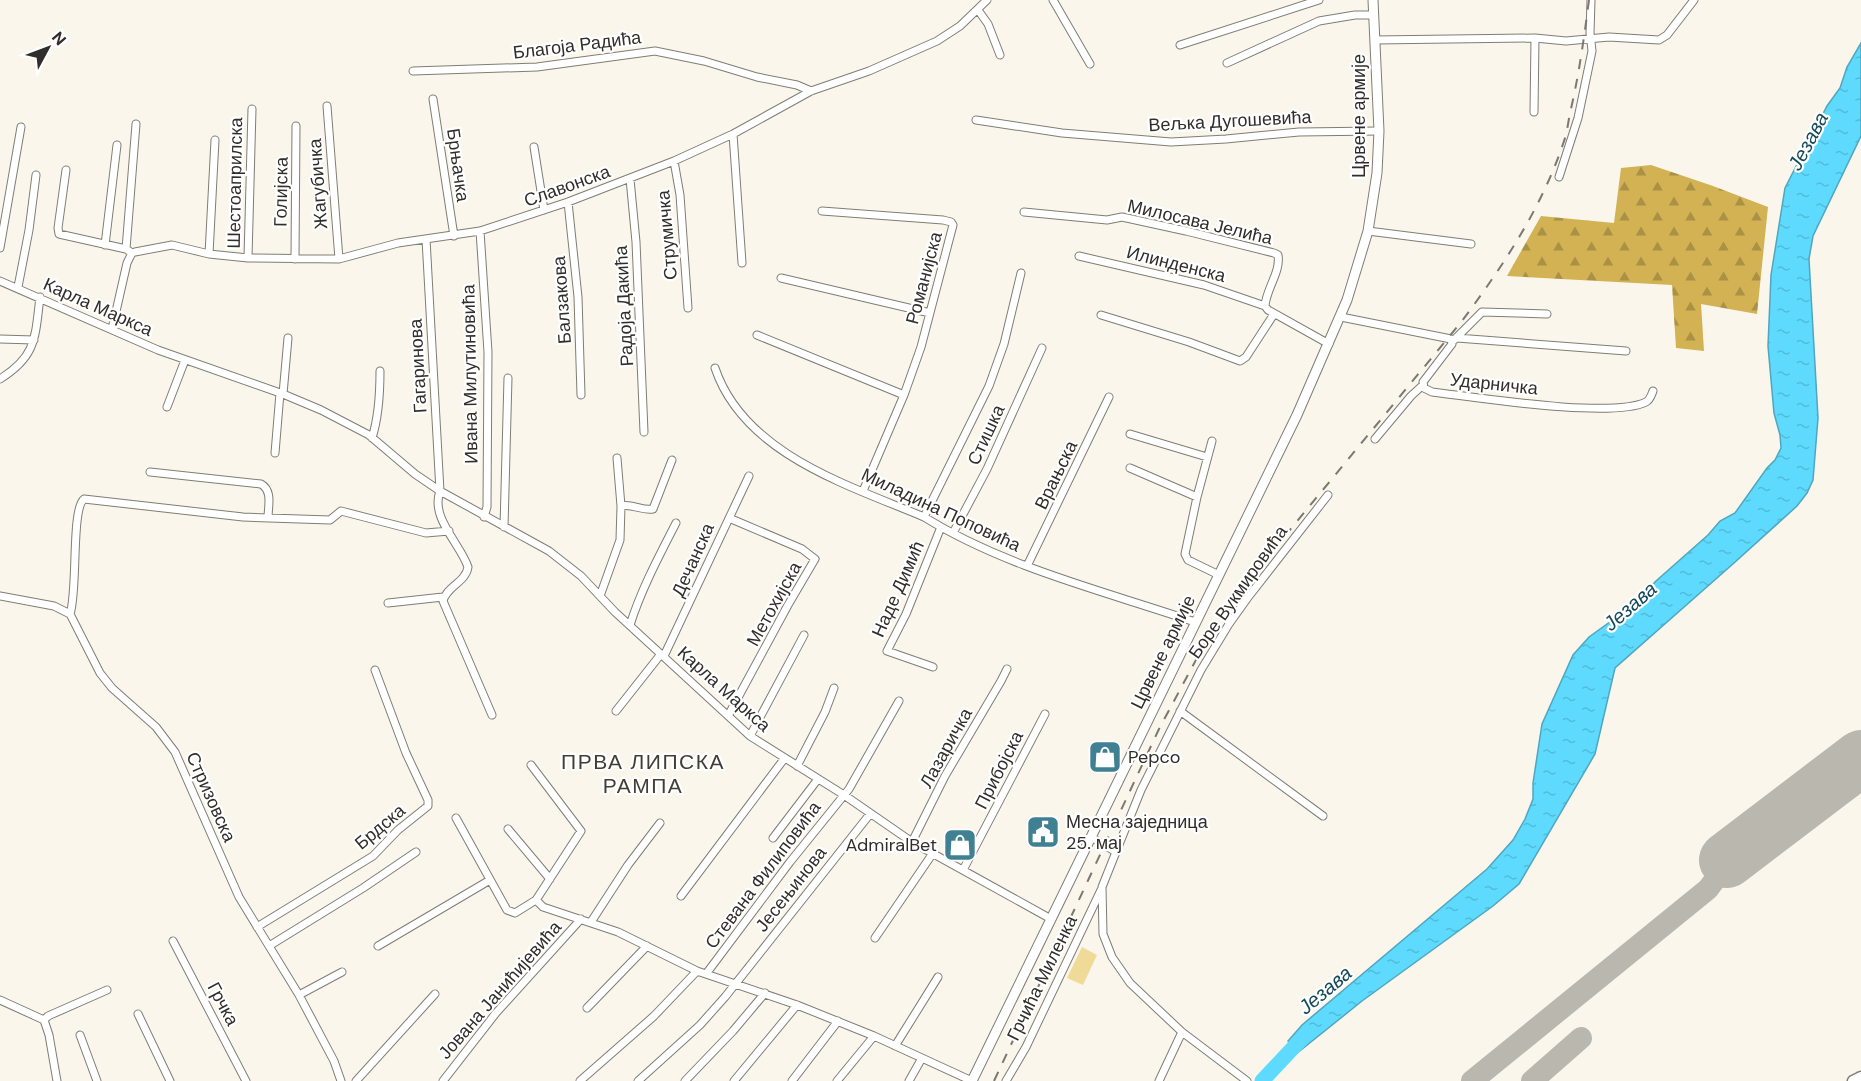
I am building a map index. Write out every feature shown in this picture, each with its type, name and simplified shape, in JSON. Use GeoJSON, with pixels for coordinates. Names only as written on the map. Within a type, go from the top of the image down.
{"type":"FeatureCollection","features":[{"type":"Feature","properties":{"kind":"main road","name":"Црвене армије"},"geometry":{"type":"LineString","coordinates":[[972,1081],[1219,575],[1341,317],[1368,231],[1375,188],[1379,131],[1373,0]]}},
{"type":"Feature","properties":{"kind":"main road"},"geometry":{"type":"LineString","coordinates":[[1853,1081],[1861,1077]]}},
{"type":"Feature","properties":{"kind":"street","name":"Славонска"},"geometry":{"type":"LineString","coordinates":[[66,170],[59,234],[129,251],[172,245],[209,254],[248,258],[339,259],[398,243],[480,231],[630,179],[733,134],[811,91],[869,70],[937,41],[960,26],[987,0]]}},
{"type":"Feature","properties":{"kind":"street"},"geometry":{"type":"LineString","coordinates":[[1053,0],[1090,64]]}},
{"type":"Feature","properties":{"kind":"street"},"geometry":{"type":"LineString","coordinates":[[1180,45],[1319,0]]}},
{"type":"Feature","properties":{"kind":"street"},"geometry":{"type":"LineString","coordinates":[[1559,177],[1578,118],[1592,51],[1591,0]]}},
{"type":"Feature","properties":{"kind":"street"},"geometry":{"type":"LineString","coordinates":[[1375,40],[1663,39],[1694,0]]}},
{"type":"Feature","properties":{"kind":"street"},"geometry":{"type":"LineString","coordinates":[[978,10],[988,24],[1000,55]]}},
{"type":"Feature","properties":{"kind":"street"},"geometry":{"type":"LineString","coordinates":[[1227,63],[1319,21],[1355,15],[1373,15]]}},
{"type":"Feature","properties":{"kind":"street"},"geometry":{"type":"LineString","coordinates":[[1534,112],[1535,38]]}},
{"type":"Feature","properties":{"kind":"street","name":"Благоја Радића"},"geometry":{"type":"LineString","coordinates":[[413,71],[537,67],[655,51],[704,61],[757,77],[797,85],[811,91]]}},
{"type":"Feature","properties":{"kind":"street","name":"Брњачка"},"geometry":{"type":"LineString","coordinates":[[433,99],[454,236]]}},
{"type":"Feature","properties":{"kind":"street","name":"Жагубичка"},"geometry":{"type":"LineString","coordinates":[[327,106],[339,259]]}},
{"type":"Feature","properties":{"kind":"street","name":"Шестоаприлска"},"geometry":{"type":"LineString","coordinates":[[248,258],[252,109]]}},
{"type":"Feature","properties":{"kind":"street","name":"Вељка Дугошевића"},"geometry":{"type":"LineString","coordinates":[[976,120],[1062,133],[1171,142],[1226,140],[1299,132],[1379,131]]}},
{"type":"Feature","properties":{"kind":"street"},"geometry":{"type":"LineString","coordinates":[[112,329],[129,251],[136,124]]}},
{"type":"Feature","properties":{"kind":"street","name":"Голијска"},"geometry":{"type":"LineString","coordinates":[[295,259],[297,126]]}},
{"type":"Feature","properties":{"kind":"street"},"geometry":{"type":"LineString","coordinates":[[0,248],[21,127]]}},
{"type":"Feature","properties":{"kind":"street"},"geometry":{"type":"LineString","coordinates":[[733,134],[742,263]]}},
{"type":"Feature","properties":{"kind":"street"},"geometry":{"type":"LineString","coordinates":[[209,254],[215,140]]}},
{"type":"Feature","properties":{"kind":"street"},"geometry":{"type":"LineString","coordinates":[[105,245],[117,144]]}},
{"type":"Feature","properties":{"kind":"street"},"geometry":{"type":"LineString","coordinates":[[534,147],[544,210]]}},
{"type":"Feature","properties":{"kind":"street","name":"Струмичка"},"geometry":{"type":"LineString","coordinates":[[674,161],[681,195],[688,308]]}},
{"type":"Feature","properties":{"kind":"street"},"geometry":{"type":"LineString","coordinates":[[18,287],[29,230],[36,175]]}},
{"type":"Feature","properties":{"kind":"street","name":"Радоја Дакића"},"geometry":{"type":"LineString","coordinates":[[630,179],[637,252],[644,432]]}},
{"type":"Feature","properties":{"kind":"street","name":"Балзакова"},"geometry":{"type":"LineString","coordinates":[[568,202],[579,305],[581,395]]}},
{"type":"Feature","properties":{"kind":"street","name":"Романијска"},"geometry":{"type":"LineString","coordinates":[[822,211],[897,216],[951,222],[953,225],[921,347],[904,395],[863,491]]}},
{"type":"Feature","properties":{"kind":"street","name":"Милосава Јелића"},"geometry":{"type":"LineString","coordinates":[[1024,212],[1107,220],[1122,217],[1274,253],[1278,255],[1279,263],[1265,299],[1265,306]]}},
{"type":"Feature","properties":{"kind":"street","name":"Ивана Милутиновића"},"geometry":{"type":"LineString","coordinates":[[480,231],[488,352],[487,507],[484,517]]}},
{"type":"Feature","properties":{"kind":"street"},"geometry":{"type":"LineString","coordinates":[[1368,231],[1471,244]]}},
{"type":"Feature","properties":{"kind":"street","name":"Гагаринова"},"geometry":{"type":"LineString","coordinates":[[426,239],[440,492],[437,505],[468,571],[443,597]]}},
{"type":"Feature","properties":{"kind":"street","name":"Илинденска"},"geometry":{"type":"LineString","coordinates":[[1079,256],[1204,285],[1265,306]]}},
{"type":"Feature","properties":{"kind":"street"},"geometry":{"type":"LineString","coordinates":[[924,517],[982,403],[1004,344],[1021,273]]}},
{"type":"Feature","properties":{"kind":"street"},"geometry":{"type":"LineString","coordinates":[[781,278],[930,313]]}},
{"type":"Feature","properties":{"kind":"street","name":"Карла Маркса"},"geometry":{"type":"LineString","coordinates":[[0,281],[185,360],[281,394],[346,421],[372,438],[440,492],[549,551],[582,576],[630,626],[750,736],[844,795],[912,842],[1051,919]]}},
{"type":"Feature","properties":{"kind":"street"},"geometry":{"type":"LineString","coordinates":[[0,379],[29,354],[34,340],[40,297]]}},
{"type":"Feature","properties":{"kind":"street"},"geometry":{"type":"LineString","coordinates":[[1265,306],[1274,314],[1329,344]]}},
{"type":"Feature","properties":{"kind":"street"},"geometry":{"type":"LineString","coordinates":[[1454,340],[1482,312],[1547,314]]}},
{"type":"Feature","properties":{"kind":"street"},"geometry":{"type":"LineString","coordinates":[[1101,315],[1189,342],[1240,361],[1246,357],[1274,314]]}},
{"type":"Feature","properties":{"kind":"street"},"geometry":{"type":"LineString","coordinates":[[1341,317],[1454,340],[1626,351]]}},
{"type":"Feature","properties":{"kind":"street"},"geometry":{"type":"LineString","coordinates":[[757,335],[904,395]]}},
{"type":"Feature","properties":{"kind":"street"},"geometry":{"type":"LineString","coordinates":[[275,453],[288,338]]}},
{"type":"Feature","properties":{"kind":"street"},"geometry":{"type":"LineString","coordinates":[[0,339],[34,340]]}},
{"type":"Feature","properties":{"kind":"street","name":"Ударничка"},"geometry":{"type":"LineString","coordinates":[[1454,340],[1424,379],[1423,385],[1426,390],[1587,408],[1620,407],[1645,403],[1653,391]]}},
{"type":"Feature","properties":{"kind":"street","name":"Стишка"},"geometry":{"type":"LineString","coordinates":[[953,533],[987,469],[1042,348]]}},
{"type":"Feature","properties":{"kind":"street"},"geometry":{"type":"LineString","coordinates":[[167,407],[185,360]]}},
{"type":"Feature","properties":{"kind":"street","name":"Миладина Поповића"},"geometry":{"type":"LineString","coordinates":[[715,368],[732,404],[748,423],[787,454],[863,491],[924,517],[981,547],[1028,566],[1196,622]]}},
{"type":"Feature","properties":{"kind":"street"},"geometry":{"type":"LineString","coordinates":[[372,438],[380,399],[380,371]]}},
{"type":"Feature","properties":{"kind":"street"},"geometry":{"type":"LineString","coordinates":[[504,527],[508,378]]}},
{"type":"Feature","properties":{"kind":"street"},"geometry":{"type":"LineString","coordinates":[[1375,439],[1423,385]]}},
{"type":"Feature","properties":{"kind":"street","name":"Врањска"},"geometry":{"type":"LineString","coordinates":[[1028,566],[1109,397]]}},
{"type":"Feature","properties":{"kind":"street"},"geometry":{"type":"LineString","coordinates":[[1130,434],[1207,457]]}},
{"type":"Feature","properties":{"kind":"street"},"geometry":{"type":"LineString","coordinates":[[1212,441],[1197,497],[1186,558],[1219,575]]}},
{"type":"Feature","properties":{"kind":"street"},"geometry":{"type":"LineString","coordinates":[[600,596],[621,540],[617,458]]}},
{"type":"Feature","properties":{"kind":"street"},"geometry":{"type":"LineString","coordinates":[[621,506],[627,504],[647,510],[653,509],[672,460]]}},
{"type":"Feature","properties":{"kind":"street"},"geometry":{"type":"LineString","coordinates":[[1130,468],[1197,497]]}},
{"type":"Feature","properties":{"kind":"street"},"geometry":{"type":"LineString","coordinates":[[150,472],[261,484],[269,493],[268,518]]}},
{"type":"Feature","properties":{"kind":"street","name":"Дечанска"},"geometry":{"type":"LineString","coordinates":[[662,655],[749,476]]}},
{"type":"Feature","properties":{"kind":"street","name":"Боре Вукмировића"},"geometry":{"type":"LineString","coordinates":[[1116,852],[1141,790],[1201,670],[1229,624],[1328,495]]}},
{"type":"Feature","properties":{"kind":"street"},"geometry":{"type":"LineString","coordinates":[[0,596],[54,606],[70,614],[74,599],[77,521],[79,504],[82,499],[268,518],[330,520],[341,510],[426,533],[449,531]]}},
{"type":"Feature","properties":{"kind":"street","name":"Метохијска"},"geometry":{"type":"LineString","coordinates":[[728,716],[815,558],[802,549],[729,518]]}},
{"type":"Feature","properties":{"kind":"street"},"geometry":{"type":"LineString","coordinates":[[630,626],[636,606],[676,523]]}},
{"type":"Feature","properties":{"kind":"street","name":"Наде Димић"},"geometry":{"type":"LineString","coordinates":[[933,667],[887,651],[906,614],[941,527]]}},
{"type":"Feature","properties":{"kind":"street"},"geometry":{"type":"LineString","coordinates":[[388,603],[443,597],[492,715]]}},
{"type":"Feature","properties":{"kind":"street","name":"Стризовска"},"geometry":{"type":"LineString","coordinates":[[70,614],[100,673],[112,688],[156,727],[175,752],[239,897],[299,994],[334,1061],[340,1081]]}},
{"type":"Feature","properties":{"kind":"street"},"geometry":{"type":"LineString","coordinates":[[750,736],[804,635]]}},
{"type":"Feature","properties":{"kind":"street","name":"Карла Маркса"},"geometry":{"type":"LineString","coordinates":[[616,711],[662,655]]}},
{"type":"Feature","properties":{"kind":"street","name":"Лазаричка"},"geometry":{"type":"LineString","coordinates":[[912,842],[945,776],[1007,669]]}},
{"type":"Feature","properties":{"kind":"street","name":"Брдска"},"geometry":{"type":"LineString","coordinates":[[257,927],[374,856],[398,830],[428,806],[428,800],[406,753],[375,670]]}},
{"type":"Feature","properties":{"kind":"street"},"geometry":{"type":"LineString","coordinates":[[797,766],[825,712],[834,688]]}},
{"type":"Feature","properties":{"kind":"street","name":"Стевана Филиповића"},"geometry":{"type":"LineString","coordinates":[[706,974],[790,862],[844,795],[899,702]]}},
{"type":"Feature","properties":{"kind":"street"},"geometry":{"type":"LineString","coordinates":[[1179,711],[1323,816]]}},
{"type":"Feature","properties":{"kind":"street","name":"Прибојска"},"geometry":{"type":"LineString","coordinates":[[963,870],[1045,714]]}},
{"type":"Feature","properties":{"kind":"street"},"geometry":{"type":"LineString","coordinates":[[681,896],[784,759]]}},
{"type":"Feature","properties":{"kind":"street"},"geometry":{"type":"LineString","coordinates":[[456,818],[507,910],[515,913],[536,900],[581,831],[531,765]]}},
{"type":"Feature","properties":{"kind":"street"},"geometry":{"type":"LineString","coordinates":[[773,838],[818,779]]}},
{"type":"Feature","properties":{"kind":"street","name":"Јесењинова"},"geometry":{"type":"LineString","coordinates":[[638,1081],[700,1025],[736,984],[870,813]]}},
{"type":"Feature","properties":{"kind":"street"},"geometry":{"type":"LineString","coordinates":[[591,922],[640,847],[660,824]]}},
{"type":"Feature","properties":{"kind":"street"},"geometry":{"type":"LineString","coordinates":[[508,829],[550,879]]}},
{"type":"Feature","properties":{"kind":"street"},"geometry":{"type":"LineString","coordinates":[[1091,837],[1116,852]]}},
{"type":"Feature","properties":{"kind":"street"},"geometry":{"type":"LineString","coordinates":[[269,946],[416,852]]}},
{"type":"Feature","properties":{"kind":"street","name":"Грчића Миленка"},"geometry":{"type":"LineString","coordinates":[[1006,1081],[1026,1047],[1102,887],[1116,852]]}},
{"type":"Feature","properties":{"kind":"street"},"geometry":{"type":"LineString","coordinates":[[875,938],[933,853]]}},
{"type":"Feature","properties":{"kind":"street"},"geometry":{"type":"LineString","coordinates":[[378,946],[490,880]]}},
{"type":"Feature","properties":{"kind":"street"},"geometry":{"type":"LineString","coordinates":[[1102,887],[1103,934],[1112,957],[1130,982],[1182,1032],[1247,1081]]}},
{"type":"Feature","properties":{"kind":"street"},"geometry":{"type":"LineString","coordinates":[[536,900],[543,907],[591,922],[706,974],[765,993],[838,1021],[972,1081]]}},
{"type":"Feature","properties":{"kind":"street","name":"Јована Јанићијевића"},"geometry":{"type":"LineString","coordinates":[[443,1081],[496,1013],[581,919]]}},
{"type":"Feature","properties":{"kind":"street","name":"Грчка"},"geometry":{"type":"LineString","coordinates":[[173,941],[246,1081]]}},
{"type":"Feature","properties":{"kind":"street"},"geometry":{"type":"LineString","coordinates":[[587,1008],[647,946]]}},
{"type":"Feature","properties":{"kind":"street"},"geometry":{"type":"LineString","coordinates":[[580,1081],[654,1016],[697,970]]}},
{"type":"Feature","properties":{"kind":"street"},"geometry":{"type":"LineString","coordinates":[[299,994],[342,972]]}},
{"type":"Feature","properties":{"kind":"street"},"geometry":{"type":"LineString","coordinates":[[895,1046],[938,977]]}},
{"type":"Feature","properties":{"kind":"street"},"geometry":{"type":"LineString","coordinates":[[44,1020],[48,1016],[106,990]]}},
{"type":"Feature","properties":{"kind":"street"},"geometry":{"type":"LineString","coordinates":[[685,1081],[733,1031],[765,993]]}},
{"type":"Feature","properties":{"kind":"street"},"geometry":{"type":"LineString","coordinates":[[356,1081],[435,994]]}},
{"type":"Feature","properties":{"kind":"street"},"geometry":{"type":"LineString","coordinates":[[0,1000],[44,1020],[57,1081]]}},
{"type":"Feature","properties":{"kind":"street"},"geometry":{"type":"LineString","coordinates":[[734,1081],[797,1005]]}},
{"type":"Feature","properties":{"kind":"street"},"geometry":{"type":"LineString","coordinates":[[138,1014],[170,1081]]}},
{"type":"Feature","properties":{"kind":"street"},"geometry":{"type":"LineString","coordinates":[[792,1081],[838,1021]]}},
{"type":"Feature","properties":{"kind":"street"},"geometry":{"type":"LineString","coordinates":[[1159,1081],[1182,1032]]}},
{"type":"Feature","properties":{"kind":"street"},"geometry":{"type":"LineString","coordinates":[[80,1035],[98,1081]]}},
{"type":"Feature","properties":{"kind":"street"},"geometry":{"type":"LineString","coordinates":[[837,1081],[874,1036]]}},
{"type":"Feature","properties":{"kind":"street"},"geometry":{"type":"LineString","coordinates":[[909,1081],[922,1058]]}},
{"type":"Feature","properties":{"kind":"green space"},"geometry":{"type":"Polygon","coordinates":[[[1651,165],[1768,207],[1757,314],[1701,304],[1704,351],[1676,348],[1672,285],[1507,276],[1541,216],[1614,223],[1621,168],[1651,165]]]}},
{"type":"Feature","properties":{"kind":"shaded area"},"geometry":{"type":"Polygon","coordinates":[[[1082,947],[1097,955],[1083,985],[1067,978],[1082,947]]]}},
{"type":"Feature","properties":{"kind":"water"},"geometry":{"type":"Polygon","coordinates":[[[1861,43],[1861,136],[1813,236],[1809,259],[1818,418],[1813,480],[1807,493],[1797,506],[1615,668],[1595,754],[1519,884],[1493,906],[1362,1001],[1296,1054],[1288,1041],[1302,1025],[1487,869],[1513,840],[1533,799],[1533,783],[1542,724],[1573,655],[1589,637],[1632,606],[1720,521],[1735,513],[1775,460],[1781,448],[1774,413],[1768,346],[1771,275],[1785,188],[1827,106],[1840,88],[1847,67],[1861,43]]]}},
{"type":"Feature","properties":{"kind":"waterway","name":"Језава"},"geometry":{"type":"LineString","coordinates":[[1262,1081],[1307,1033]]}},
{"type":"Feature","properties":{"kind":"taxiway"},"geometry":{"type":"LineString","coordinates":[[1472,1081],[1708,889],[1727,860]]}},
{"type":"Feature","properties":{"kind":"taxiway"},"geometry":{"type":"LineString","coordinates":[[1532,1081],[1581,1038]]}},
{"type":"Feature","properties":{"kind":"runway"},"geometry":{"type":"LineString","coordinates":[[1727,860],[1861,758]]}},
{"type":"Feature","properties":{"kind":"railway"},"geometry":{"type":"LineString","coordinates":[[994,1081],[1159,729],[1213,628],[1242,588],[1462,321],[1520,236],[1544,191],[1566,136],[1579,71],[1589,0]]}},
{"type":"Feature","properties":{"kind":"place","name":"Pepco"},"geometry":{"type":"Point","coordinates":[1105,757]}},
{"type":"Feature","properties":{"kind":"place","name":"Месна заједница 25. мај"},"geometry":{"type":"Point","coordinates":[1043,832]}},
{"type":"Feature","properties":{"kind":"place","name":"AdmiralBet"},"geometry":{"type":"Point","coordinates":[960,845]}},
{"type":"Feature","properties":{"kind":"district","name":"ПРВА ЛИПСКА РАМПА"},"geometry":{"type":"Point","coordinates":[643,774]}}]}
